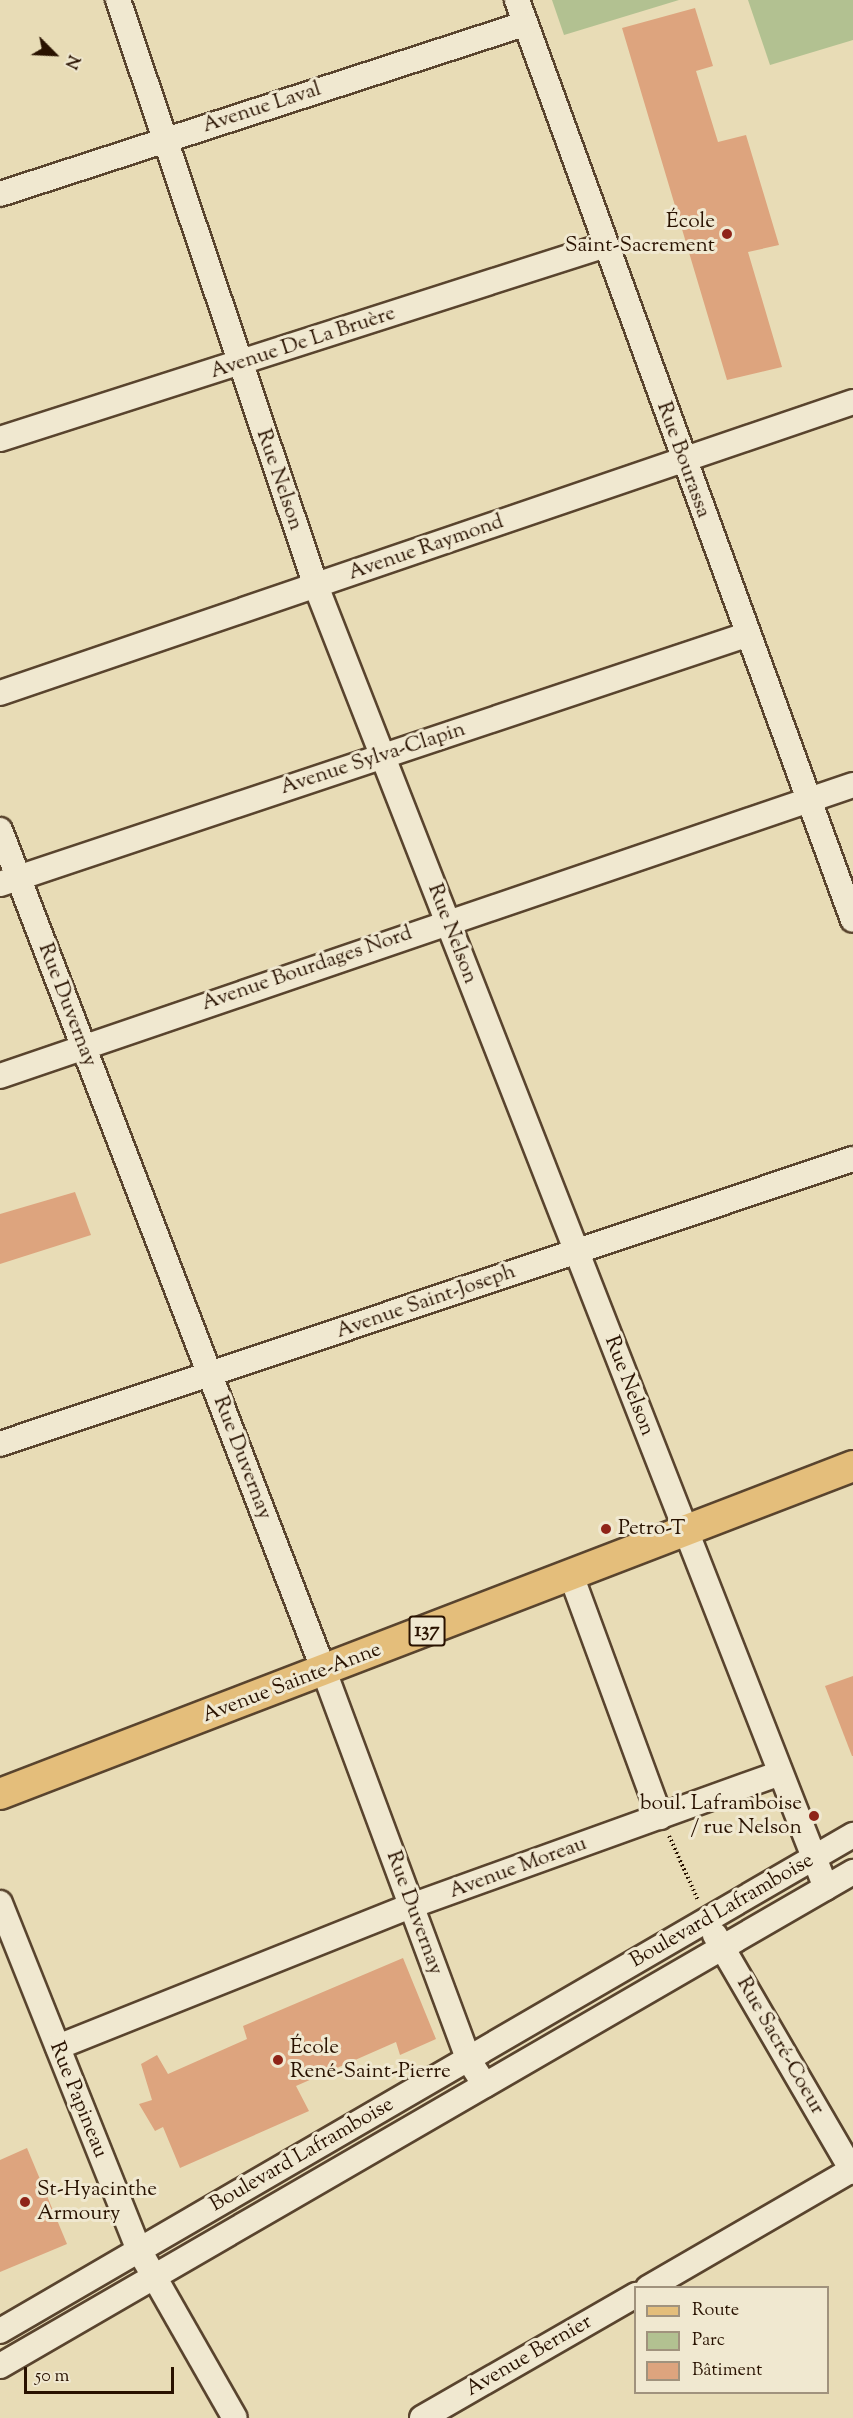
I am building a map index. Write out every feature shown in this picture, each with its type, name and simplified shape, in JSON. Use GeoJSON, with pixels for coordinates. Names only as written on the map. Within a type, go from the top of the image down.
{"type":"FeatureCollection","features":[{"type":"Feature","properties":{"kind":"main road","name":"Avenue Sainte-Anne"},"geometry":{"type":"LineString","coordinates":[[0,1794],[853,1466]]}},
{"type":"Feature","properties":{"kind":"street","name":"Rue Nelson"},"geometry":{"type":"LineString","coordinates":[[118,0],[316,586],[825,1888]]}},
{"type":"Feature","properties":{"kind":"street","name":"Rue Bourassa"},"geometry":{"type":"LineString","coordinates":[[517,0],[746,635],[853,920]]}},
{"type":"Feature","properties":{"kind":"street","name":"Avenue Laval"},"geometry":{"type":"LineString","coordinates":[[0,194],[524,24]]}},
{"type":"Feature","properties":{"kind":"street","name":"Avenue De La Bruère"},"geometry":{"type":"LineString","coordinates":[[0,439],[606,245]]}},
{"type":"Feature","properties":{"kind":"street","name":"Avenue Raymond"},"geometry":{"type":"LineString","coordinates":[[0,693],[853,402]]}},
{"type":"Feature","properties":{"kind":"street","name":"Avenue Sylva-Clapin"},"geometry":{"type":"LineString","coordinates":[[9,881],[746,635]]}},
{"type":"Feature","properties":{"kind":"street","name":"Avenue Bourdages Nord"},"geometry":{"type":"LineString","coordinates":[[0,1076],[447,920],[853,785]]}},
{"type":"Feature","properties":{"kind":"street","name":"Rue Duvernay"},"geometry":{"type":"LineString","coordinates":[[0,830],[9,881],[83,1047],[324,1671],[468,2059],[484,2085]]}},
{"type":"Feature","properties":{"kind":"street","name":"Avenue Saint-Joseph"},"geometry":{"type":"LineString","coordinates":[[0,1444],[853,1159]]}},
{"type":"Feature","properties":{"kind":"street"},"geometry":{"type":"LineString","coordinates":[[571,1575],[660,1817]]}},
{"type":"Feature","properties":{"kind":"street","name":"Avenue Moreau"},"geometry":{"type":"LineString","coordinates":[[58,2047],[411,1906],[780,1773]]}},
{"type":"Feature","properties":{"kind":"street","name":"Boulevard Laframboise"},"geometry":{"type":"LineString","coordinates":[[0,2331],[468,2059],[703,1913],[853,1835]]}},
{"type":"Feature","properties":{"kind":"street","name":"Boulevard Laframboise"},"geometry":{"type":"LineString","coordinates":[[0,2366],[853,1872]]}},
{"type":"Feature","properties":{"kind":"street","name":"Rue Papineau"},"geometry":{"type":"LineString","coordinates":[[0,1903],[139,2250],[235,2418]]}},
{"type":"Feature","properties":{"kind":"street","name":"Rue Sacré-Coeur"},"geometry":{"type":"LineString","coordinates":[[703,1913],[852,2170]]}},
{"type":"Feature","properties":{"kind":"street"},"geometry":{"type":"LineString","coordinates":[[651,2286],[852,2170]]}},
{"type":"Feature","properties":{"kind":"street","name":"Avenue Bernier"},"geometry":{"type":"LineString","coordinates":[[422,2418],[634,2296]]}},
{"type":"Feature","properties":{"kind":"path"},"geometry":{"type":"LineString","coordinates":[[660,1817],[703,1913]]}},
{"type":"Feature","properties":{"kind":"green space"},"geometry":{"type":"Polygon","coordinates":[[[552,0],[679,0],[564,35],[552,0]]]}},
{"type":"Feature","properties":{"kind":"green space"},"geometry":{"type":"Polygon","coordinates":[[[748,0],[853,0],[853,40],[770,65],[748,0]]]}},
{"type":"Feature","properties":{"kind":"building"},"geometry":{"type":"Polygon","coordinates":[[[695,8],[713,66],[696,71],[718,142],[746,135],[779,245],[748,252],[782,367],[727,380],[622,28],[695,8]]]}},
{"type":"Feature","properties":{"kind":"building"},"geometry":{"type":"Polygon","coordinates":[[[75,1192],[91,1235],[0,1264],[0,1214],[75,1192]]]}},
{"type":"Feature","properties":{"kind":"building"},"geometry":{"type":"Polygon","coordinates":[[[853,1676],[853,1756],[852,1756],[825,1686],[853,1676]]]}},
{"type":"Feature","properties":{"kind":"building","name":"École René-Saint-Pierre"},"geometry":{"type":"Polygon","coordinates":[[[403,1958],[436,2039],[400,2055],[396,2042],[296,2086],[309,2111],[180,2168],[163,2127],[155,2131],[139,2104],[152,2100],[141,2064],[157,2055],[168,2074],[247,2039],[243,2026],[403,1958]]]}},
{"type":"Feature","properties":{"kind":"building","name":"St-Hyacinthe Armoury"},"geometry":{"type":"Polygon","coordinates":[[[27,2148],[67,2244],[0,2272],[0,2160],[27,2148]]]}},
{"type":"Feature","properties":{"kind":"place","name":"École Saint-Sacrement"},"geometry":{"type":"Point","coordinates":[727,234]}},
{"type":"Feature","properties":{"kind":"place","name":"Petro-T"},"geometry":{"type":"Point","coordinates":[606,1529]}},
{"type":"Feature","properties":{"kind":"place","name":"boul. Laframboise / rue Nelson"},"geometry":{"type":"Point","coordinates":[814,1816]}},
{"type":"Feature","properties":{"kind":"place","name":"École René-Saint-Pierre"},"geometry":{"type":"Point","coordinates":[278,2060]}},
{"type":"Feature","properties":{"kind":"place","name":"St-Hyacinthe Armoury"},"geometry":{"type":"Point","coordinates":[25,2202]}}]}
